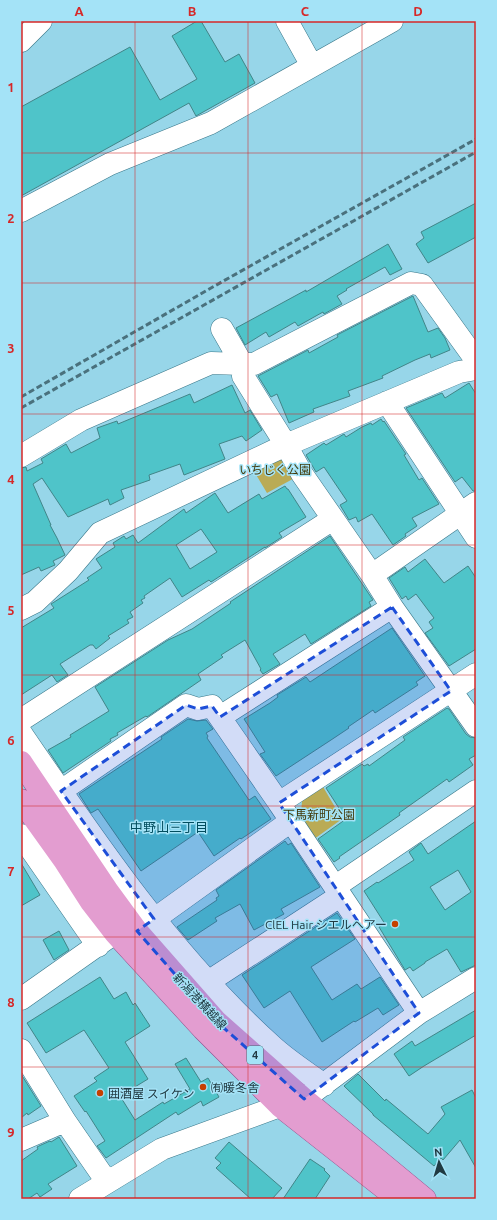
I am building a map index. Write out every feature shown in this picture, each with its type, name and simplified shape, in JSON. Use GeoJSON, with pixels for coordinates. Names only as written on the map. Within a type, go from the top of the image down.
{"type":"FeatureCollection","features":[{"type":"Feature","properties":{"kind":"main road","name":"新潟港横越線"},"geometry":{"type":"LineString","coordinates":[[21,762],[107,890],[146,925],[216,1021],[304,1099],[425,1199]]}},
{"type":"Feature","properties":{"kind":"main road","name":"新潟港横越線"},"geometry":{"type":"LineString","coordinates":[[24,820],[64,860],[91,902],[115,933],[203,1029],[280,1106],[398,1199]]}},
{"type":"Feature","properties":{"kind":"street"},"geometry":{"type":"LineString","coordinates":[[21,42],[41,21]]}},
{"type":"Feature","properties":{"kind":"street"},"geometry":{"type":"LineString","coordinates":[[287,21],[312,66]]}},
{"type":"Feature","properties":{"kind":"street"},"geometry":{"type":"LineString","coordinates":[[21,211],[110,164],[211,123],[392,21]]}},
{"type":"Feature","properties":{"kind":"street"},"geometry":{"type":"LineString","coordinates":[[21,456],[81,420],[211,363],[254,364],[411,283],[422,285],[476,360]]}},
{"type":"Feature","properties":{"kind":"street"},"geometry":{"type":"LineString","coordinates":[[222,329],[242,364],[243,376],[286,445],[302,474],[372,575],[392,607],[476,726]]}},
{"type":"Feature","properties":{"kind":"street"},"geometry":{"type":"LineString","coordinates":[[21,609],[35,602],[68,572],[100,533],[286,445],[458,372],[476,369]]}},
{"type":"Feature","properties":{"kind":"street"},"geometry":{"type":"LineString","coordinates":[[387,402],[468,509],[476,537]]}},
{"type":"Feature","properties":{"kind":"street"},"geometry":{"type":"LineString","coordinates":[[372,575],[468,509]]}},
{"type":"Feature","properties":{"kind":"street"},"geometry":{"type":"LineString","coordinates":[[21,720],[333,519]]}},
{"type":"Feature","properties":{"kind":"street"},"geometry":{"type":"LineString","coordinates":[[220,717],[392,607]]}},
{"type":"Feature","properties":{"kind":"street"},"geometry":{"type":"LineString","coordinates":[[146,925],[285,812],[476,674]]}},
{"type":"Feature","properties":{"kind":"street"},"geometry":{"type":"LineString","coordinates":[[61,791],[186,705],[198,709],[212,706],[285,812],[419,1013]]}},
{"type":"Feature","properties":{"kind":"street"},"geometry":{"type":"LineString","coordinates":[[21,733],[61,791],[146,925],[208,982],[271,1046],[324,1085]]}},
{"type":"Feature","properties":{"kind":"street"},"geometry":{"type":"LineString","coordinates":[[208,982],[338,891],[476,791]]}},
{"type":"Feature","properties":{"kind":"street"},"geometry":{"type":"LineString","coordinates":[[24,820],[98,946]]}},
{"type":"Feature","properties":{"kind":"street"},"geometry":{"type":"LineString","coordinates":[[21,999],[115,933]]}},
{"type":"Feature","properties":{"kind":"street"},"geometry":{"type":"LineString","coordinates":[[80,1199],[162,1150],[180,1142],[280,1106],[304,1099],[419,1013],[476,978]]}},
{"type":"Feature","properties":{"kind":"street"},"geometry":{"type":"LineString","coordinates":[[21,1050],[65,1120],[107,1182]]}},
{"type":"Feature","properties":{"kind":"street"},"geometry":{"type":"LineString","coordinates":[[21,1140],[65,1120]]}},
{"type":"Feature","properties":{"kind":"highlighted area"},"geometry":{"type":"Polygon","coordinates":[[[392,607],[451,691],[279,803],[419,1013],[304,1099],[216,1021],[137,931],[154,919],[61,791],[186,705],[198,709],[212,706],[220,717],[392,607]]]}},
{"type":"Feature","properties":{"kind":"green space","name":"いちじく公園"},"geometry":{"type":"Polygon","coordinates":[[[286,445],[302,474],[267,493],[249,463],[286,445]]]}},
{"type":"Feature","properties":{"kind":"green space","name":"下馬新町公園"},"geometry":{"type":"Polygon","coordinates":[[[319,780],[342,819],[310,842],[300,824],[303,790],[319,780]]]}},
{"type":"Feature","properties":{"kind":"building"},"geometry":{"type":"Polygon","coordinates":[[[197,21],[201,21],[225,62],[239,54],[255,83],[196,116],[189,103],[21,196],[21,107],[130,47],[160,100],[197,79],[172,36],[197,21]]]}},
{"type":"Feature","properties":{"kind":"building"},"geometry":{"type":"Polygon","coordinates":[[[476,203],[476,237],[428,263],[416,244],[424,238],[421,232],[476,203]]]}},
{"type":"Feature","properties":{"kind":"building"},"geometry":{"type":"Polygon","coordinates":[[[388,244],[402,269],[390,275],[385,267],[346,289],[347,290],[337,296],[342,304],[324,314],[323,312],[298,326],[295,322],[269,337],[266,332],[245,345],[236,328],[306,290],[306,292],[388,244]]]}},
{"type":"Feature","properties":{"kind":"building"},"geometry":{"type":"Polygon","coordinates":[[[413,296],[428,332],[438,328],[445,338],[450,350],[431,358],[430,354],[415,360],[382,376],[383,378],[348,391],[350,396],[313,409],[314,412],[289,423],[277,394],[271,397],[258,376],[308,350],[309,353],[338,337],[337,335],[413,296]]]}},
{"type":"Feature","properties":{"kind":"building"},"geometry":{"type":"Polygon","coordinates":[[[469,383],[476,394],[476,491],[473,491],[462,477],[455,482],[406,408],[442,393],[445,398],[469,383]]]}},
{"type":"Feature","properties":{"kind":"building"},"geometry":{"type":"Polygon","coordinates":[[[232,385],[245,413],[250,410],[262,430],[246,441],[242,436],[219,444],[225,459],[184,475],[180,464],[149,475],[150,480],[121,490],[124,498],[110,505],[108,499],[68,517],[42,478],[33,484],[50,525],[65,555],[53,561],[55,565],[41,571],[39,567],[21,575],[21,468],[26,467],[27,471],[43,463],[41,459],[66,444],[71,453],[100,438],[97,428],[117,421],[118,424],[190,394],[194,403],[232,385]]]}},
{"type":"Feature","properties":{"kind":"building"},"geometry":{"type":"Polygon","coordinates":[[[381,419],[383,422],[384,421],[406,454],[404,455],[419,480],[422,478],[439,504],[412,518],[417,526],[393,545],[372,514],[358,522],[356,517],[349,520],[340,505],[347,501],[324,467],[316,472],[306,455],[324,443],[326,445],[344,434],[346,437],[362,427],[371,423],[372,425],[381,419]]]}},
{"type":"Feature","properties":{"kind":"building"},"geometry":{"type":"Polygon","coordinates":[[[285,486],[306,517],[279,533],[282,537],[265,548],[211,582],[209,580],[182,597],[170,578],[144,596],[145,598],[141,600],[143,603],[130,612],[133,617],[127,620],[129,623],[108,636],[110,638],[96,649],[93,645],[90,645],[60,664],[68,675],[57,682],[52,675],[21,695],[21,628],[54,608],[51,604],[89,580],[87,578],[102,568],[96,559],[115,547],[113,543],[124,536],[126,539],[133,535],[138,543],[184,509],[186,513],[215,493],[228,513],[259,494],[262,499],[285,486]],[[201,529],[176,545],[190,569],[217,552],[201,529]]]}},
{"type":"Feature","properties":{"kind":"building"},"geometry":{"type":"Polygon","coordinates":[[[330,536],[373,600],[369,602],[371,606],[311,644],[305,634],[273,654],[280,664],[263,674],[245,640],[221,655],[223,657],[198,674],[201,680],[147,717],[146,716],[117,733],[118,735],[110,739],[111,741],[63,773],[48,750],[71,737],[70,735],[109,711],[95,687],[168,640],[192,629],[330,536]]]}},
{"type":"Feature","properties":{"kind":"building"},"geometry":{"type":"Polygon","coordinates":[[[425,559],[444,583],[468,566],[476,578],[476,649],[449,666],[425,633],[433,628],[429,622],[434,618],[416,594],[408,600],[406,596],[402,599],[389,578],[405,567],[408,572],[425,559]]]}},
{"type":"Feature","properties":{"kind":"building"},"geometry":{"type":"Polygon","coordinates":[[[392,628],[425,676],[416,682],[418,685],[375,713],[373,710],[348,727],[349,728],[276,776],[260,754],[265,752],[244,719],[270,703],[278,697],[277,695],[306,677],[310,682],[392,628]]]}},
{"type":"Feature","properties":{"kind":"building"},"geometry":{"type":"Polygon","coordinates":[[[447,708],[466,734],[470,737],[476,738],[476,755],[469,759],[473,765],[449,782],[447,779],[334,862],[318,839],[346,819],[326,788],[362,764],[364,766],[368,764],[369,766],[405,740],[403,737],[447,708]]]}},
{"type":"Feature","properties":{"kind":"building"},"geometry":{"type":"Polygon","coordinates":[[[188,719],[197,721],[206,720],[213,729],[206,733],[208,736],[207,738],[249,800],[255,796],[271,819],[214,856],[198,832],[141,871],[98,809],[91,813],[79,794],[162,739],[161,737],[188,719]]]}},
{"type":"Feature","properties":{"kind":"building"},"geometry":{"type":"Polygon","coordinates":[[[476,821],[476,965],[461,972],[447,949],[413,971],[410,967],[405,970],[379,927],[385,924],[364,891],[414,860],[409,852],[421,843],[428,854],[476,821]],[[458,870],[430,887],[445,910],[471,892],[458,870]]]}},
{"type":"Feature","properties":{"kind":"building"},"geometry":{"type":"Polygon","coordinates":[[[285,841],[288,845],[291,843],[320,887],[281,909],[284,914],[254,930],[240,904],[215,918],[217,921],[188,940],[177,927],[217,900],[216,898],[219,896],[216,890],[285,841]]]}},
{"type":"Feature","properties":{"kind":"building"},"geometry":{"type":"Polygon","coordinates":[[[21,863],[40,895],[21,906],[21,863]]]}},
{"type":"Feature","properties":{"kind":"building"},"geometry":{"type":"Polygon","coordinates":[[[337,913],[355,939],[311,967],[332,1000],[357,984],[361,989],[380,977],[399,1005],[383,1015],[378,1008],[355,1022],[354,1021],[322,1042],[290,991],[264,1008],[242,975],[337,913]]]}},
{"type":"Feature","properties":{"kind":"building"},"geometry":{"type":"Polygon","coordinates":[[[59,931],[69,950],[54,960],[43,940],[59,931]]]}},
{"type":"Feature","properties":{"kind":"building"},"geometry":{"type":"Polygon","coordinates":[[[100,977],[114,999],[126,992],[133,1005],[135,1003],[150,1026],[125,1042],[148,1079],[120,1096],[135,1120],[163,1102],[164,1104],[190,1089],[175,1064],[186,1058],[201,1082],[208,1078],[219,1097],[203,1106],[201,1101],[178,1115],[176,1112],[106,1158],[97,1146],[105,1141],[86,1111],[85,1112],[74,1096],[97,1081],[94,1078],[109,1068],[84,1030],[46,1053],[27,1023],[100,977]]]}},
{"type":"Feature","properties":{"kind":"building"},"geometry":{"type":"Polygon","coordinates":[[[476,1010],[476,1035],[409,1076],[394,1054],[412,1041],[415,1046],[476,1010]]]}},
{"type":"Feature","properties":{"kind":"building"},"geometry":{"type":"Polygon","coordinates":[[[21,1074],[41,1106],[28,1115],[27,1113],[21,1118],[21,1074]]]}},
{"type":"Feature","properties":{"kind":"building"},"geometry":{"type":"Polygon","coordinates":[[[358,1074],[385,1101],[386,1099],[428,1134],[445,1114],[441,1107],[472,1090],[476,1098],[476,1168],[460,1140],[443,1160],[441,1158],[434,1166],[373,1115],[344,1086],[358,1074]]]}},
{"type":"Feature","properties":{"kind":"building"},"geometry":{"type":"Polygon","coordinates":[[[59,1137],[77,1166],[48,1184],[52,1189],[40,1197],[37,1193],[28,1199],[21,1199],[21,1161],[38,1149],[37,1147],[50,1141],[51,1142],[59,1137]]]}},
{"type":"Feature","properties":{"kind":"building"},"geometry":{"type":"Polygon","coordinates":[[[229,1142],[282,1188],[272,1199],[251,1199],[216,1168],[221,1163],[215,1158],[229,1142]]]}},
{"type":"Feature","properties":{"kind":"building"},"geometry":{"type":"Polygon","coordinates":[[[310,1159],[325,1169],[324,1170],[330,1176],[315,1199],[283,1199],[310,1159]]]}},
{"type":"Feature","properties":{"kind":"railway"},"geometry":{"type":"LineString","coordinates":[[21,397],[476,139]]}},
{"type":"Feature","properties":{"kind":"railway"},"geometry":{"type":"LineString","coordinates":[[21,408],[476,152]]}},
{"type":"Feature","properties":{"kind":"place","name":"ClEL Hair シエルヘアー"},"geometry":{"type":"Point","coordinates":[395,924]}},
{"type":"Feature","properties":{"kind":"place","name":"㈲暖冬舎"},"geometry":{"type":"Point","coordinates":[203,1087]}},
{"type":"Feature","properties":{"kind":"place","name":"囲酒屋 スイケン"},"geometry":{"type":"Point","coordinates":[100,1093]}},
{"type":"Feature","properties":{"kind":"district","name":"中野山三丁目"},"geometry":{"type":"Point","coordinates":[169,827]}}]}
